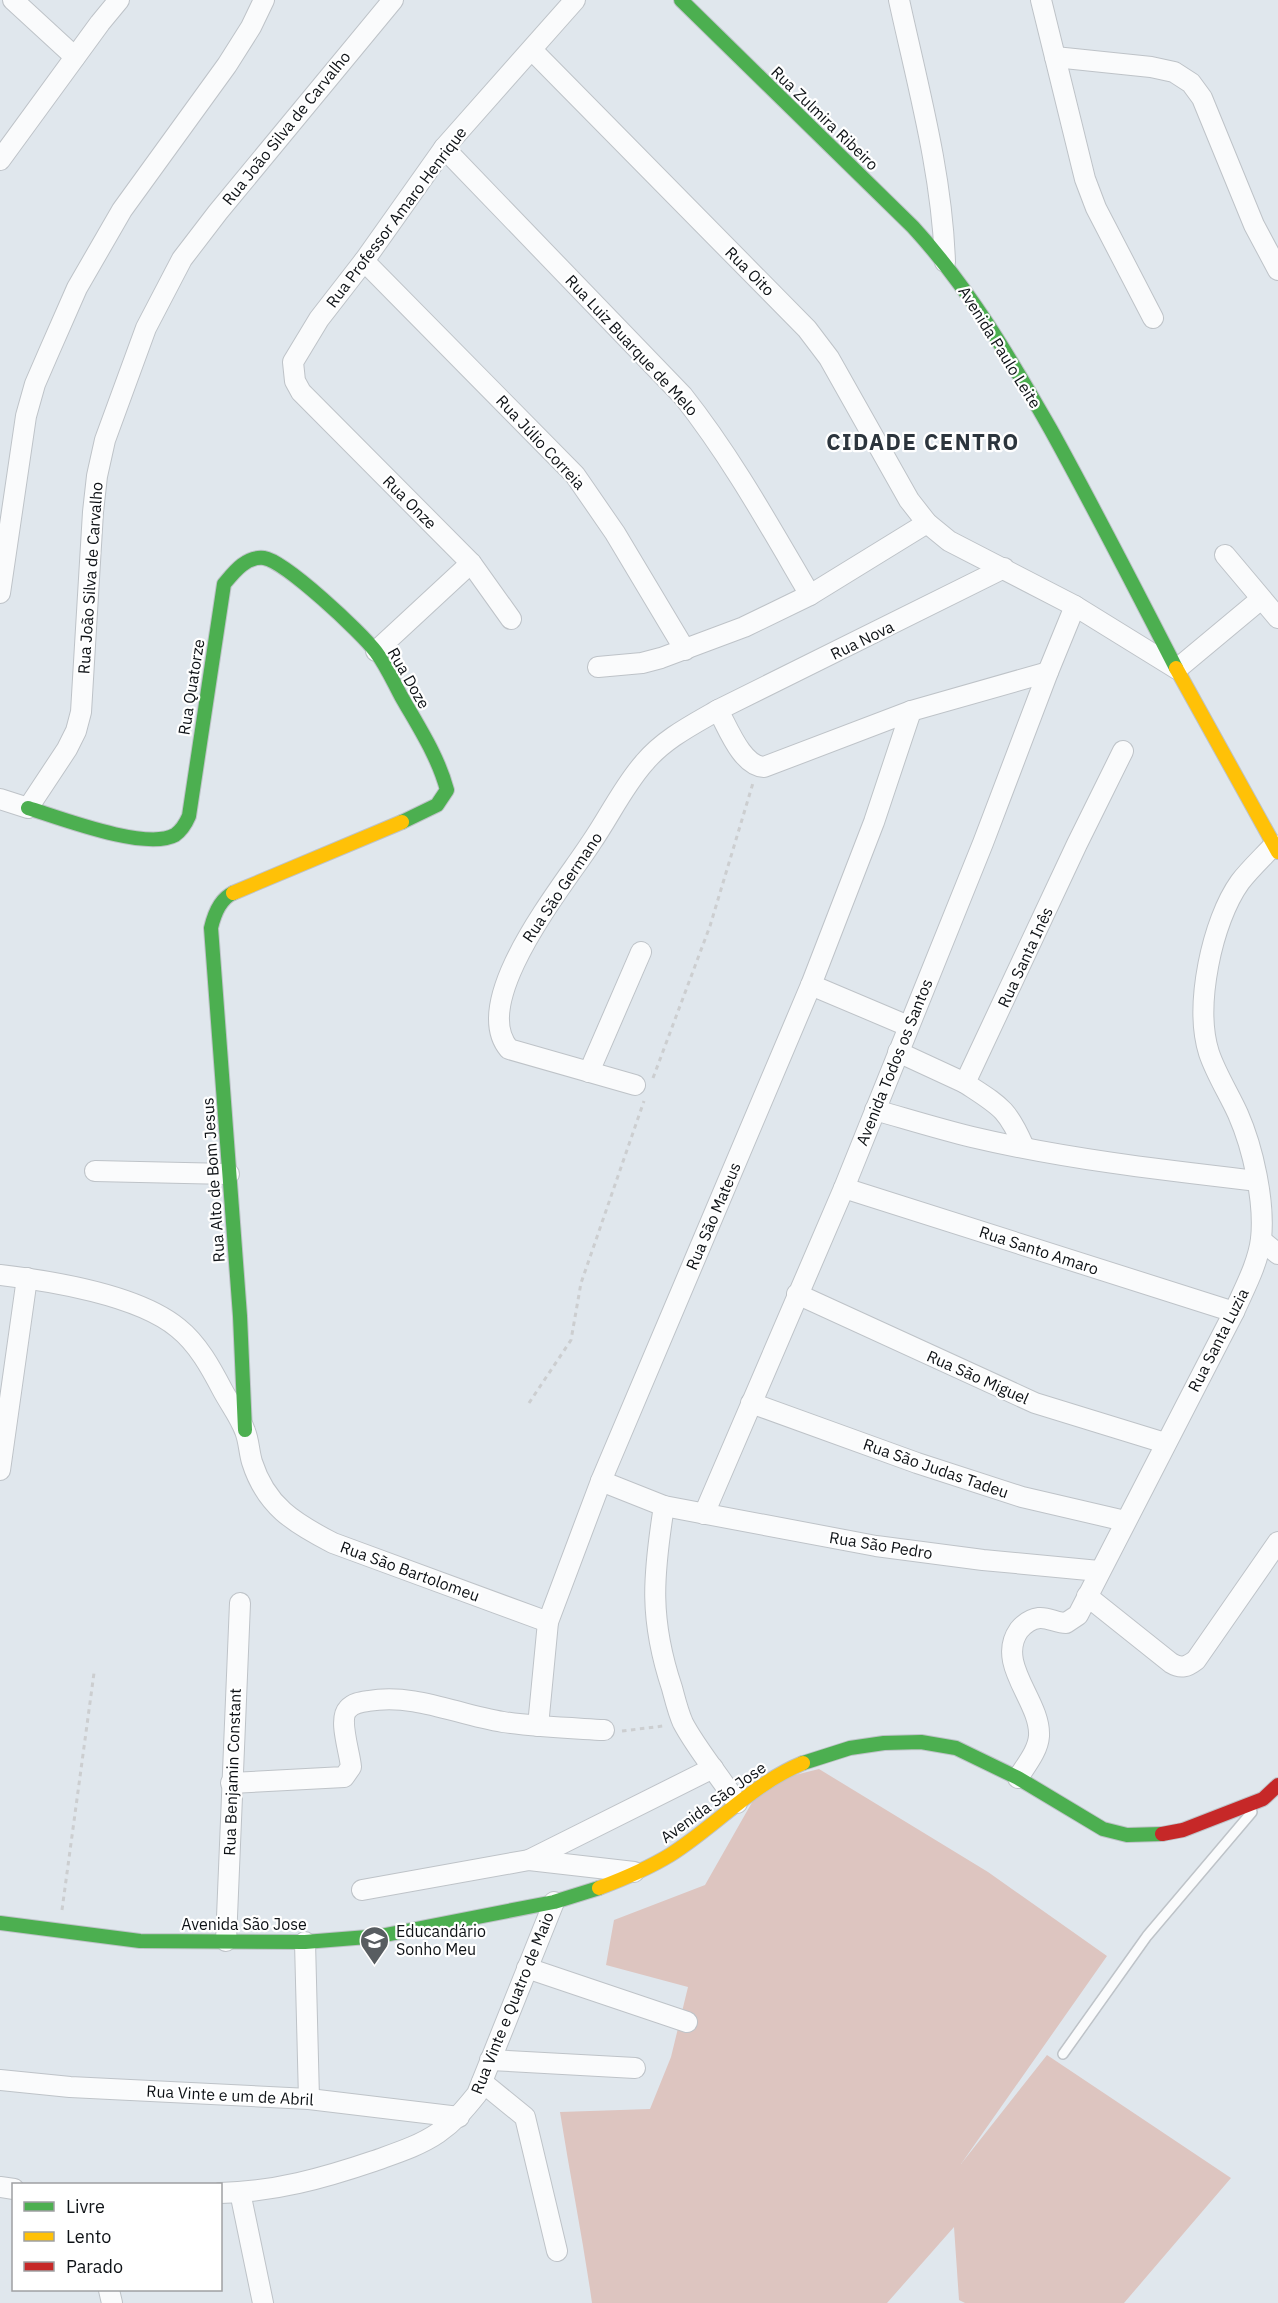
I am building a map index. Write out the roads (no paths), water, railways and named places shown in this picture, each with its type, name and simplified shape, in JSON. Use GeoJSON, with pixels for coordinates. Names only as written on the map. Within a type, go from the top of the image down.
{"type":"FeatureCollection","features":[{"type":"Feature","properties":{"kind":"street"},"geometry":{"type":"LineString","coordinates":[[14,0],[75,57]]}},
{"type":"Feature","properties":{"kind":"street"},"geometry":{"type":"LineString","coordinates":[[0,160],[120,0]]}},
{"type":"Feature","properties":{"kind":"street"},"geometry":{"type":"LineString","coordinates":[[0,593],[26,416],[35,384],[77,288],[122,210],[227,65],[264,0]]}},
{"type":"Feature","properties":{"kind":"street","name":"Rua João Silva de Carvalho"},"geometry":{"type":"LineString","coordinates":[[28,808],[67,749],[76,731],[81,712],[97,476],[105,440],[146,328],[182,258],[240,184],[393,0]]}},
{"type":"Feature","properties":{"kind":"street","name":"Rua Professor Amaro Henrique"},"geometry":{"type":"LineString","coordinates":[[301,392],[295,381],[293,362],[319,319],[364,261],[444,148],[575,0]]}},
{"type":"Feature","properties":{"kind":"street","name":"Rua Zulmira Ribeiro"},"geometry":{"type":"LineString","coordinates":[[681,0],[913,227],[945,262]]}},
{"type":"Feature","properties":{"kind":"street"},"geometry":{"type":"LineString","coordinates":[[899,0],[938,181],[944,223],[945,262]]}},
{"type":"Feature","properties":{"kind":"street"},"geometry":{"type":"LineString","coordinates":[[1041,0],[1085,179],[1096,208],[1153,318]]}},
{"type":"Feature","properties":{"kind":"street","name":"Rua Oito"},"geometry":{"type":"LineString","coordinates":[[532,50],[807,329],[829,358],[909,500],[927,523],[949,541],[1075,606],[1178,669]]}},
{"type":"Feature","properties":{"kind":"street"},"geometry":{"type":"LineString","coordinates":[[1055,57],[1150,67],[1174,72],[1191,83],[1202,98],[1251,216],[1278,270]]}},
{"type":"Feature","properties":{"kind":"street","name":"Rua Luiz Buarque de Melo"},"geometry":{"type":"LineString","coordinates":[[444,148],[683,396],[709,429],[740,477],[810,595]]}},
{"type":"Feature","properties":{"kind":"street","name":"Rua Júlio Correia"},"geometry":{"type":"LineString","coordinates":[[364,261],[575,475],[615,533],[685,650]]}},
{"type":"Feature","properties":{"kind":"street","name":"Avenida Paulo Leite"},"geometry":{"type":"LineString","coordinates":[[945,262],[1022,379],[1086,493],[1276,849]]}},
{"type":"Feature","properties":{"kind":"street","name":"Rua Onze"},"geometry":{"type":"LineString","coordinates":[[301,392],[471,563],[511,619]]}},
{"type":"Feature","properties":{"kind":"street"},"geometry":{"type":"LineString","coordinates":[[598,667],[642,663],[685,650],[744,627],[810,595],[927,523]]}},
{"type":"Feature","properties":{"kind":"street"},"geometry":{"type":"LineString","coordinates":[[1225,555],[1278,618]]}},
{"type":"Feature","properties":{"kind":"street","name":"Rua Quatorze"},"geometry":{"type":"LineString","coordinates":[[28,808],[112,832],[147,839],[170,837],[179,832],[189,816],[224,584],[234,571],[247,561],[264,558]]}},
{"type":"Feature","properties":{"kind":"street","name":"Rua Doze"},"geometry":{"type":"LineString","coordinates":[[212,928],[219,905],[227,896],[424,813],[443,798],[447,790],[441,768],[376,651],[311,588],[283,566],[264,558]]}},
{"type":"Feature","properties":{"kind":"street"},"geometry":{"type":"LineString","coordinates":[[376,651],[471,563]]}},
{"type":"Feature","properties":{"kind":"street","name":"Rua Nova"},"geometry":{"type":"LineString","coordinates":[[718,710],[1004,568]]}},
{"type":"Feature","properties":{"kind":"street"},"geometry":{"type":"LineString","coordinates":[[1178,669],[1261,599]]}},
{"type":"Feature","properties":{"kind":"street","name":"Avenida Todos os Santos"},"geometry":{"type":"LineString","coordinates":[[704,1514],[844,1188],[984,843],[1075,606]]}},
{"type":"Feature","properties":{"kind":"street"},"geometry":{"type":"LineString","coordinates":[[718,710],[746,759],[752,764],[764,767],[911,711],[1048,672]]}},
{"type":"Feature","properties":{"kind":"street","name":"Rua São Germano"},"geometry":{"type":"LineString","coordinates":[[635,1085],[509,1049],[503,1042],[498,1021],[510,974],[531,930],[577,865],[643,763],[659,747],[681,731],[718,710]]}},
{"type":"Feature","properties":{"kind":"street","name":"Rua São Mateus"},"geometry":{"type":"LineString","coordinates":[[538,1726],[548,1622],[601,1481],[811,985],[874,822],[911,711]]}},
{"type":"Feature","properties":{"kind":"street","name":"Rua Santa Inês"},"geometry":{"type":"LineString","coordinates":[[965,1083],[1077,844],[1124,751]]}},
{"type":"Feature","properties":{"kind":"street"},"geometry":{"type":"LineString","coordinates":[[0,799],[28,808]]}},
{"type":"Feature","properties":{"kind":"street","name":"Rua Santa Luzia"},"geometry":{"type":"LineString","coordinates":[[1018,1778],[1038,1745],[1039,1735],[1036,1718],[1012,1659],[1014,1641],[1020,1629],[1032,1620],[1044,1618],[1061,1623],[1071,1622],[1078,1615],[1234,1312],[1250,1275],[1261,1240],[1261,1211],[1251,1151],[1239,1116],[1209,1054],[1204,1036],[1203,1015],[1209,963],[1221,920],[1241,881],[1276,849]]}},
{"type":"Feature","properties":{"kind":"street","name":"Rua Alto de Bom Jesus"},"geometry":{"type":"LineString","coordinates":[[212,928],[244,1374],[245,1430]]}},
{"type":"Feature","properties":{"kind":"street"},"geometry":{"type":"LineString","coordinates":[[589,1072],[641,952]]}},
{"type":"Feature","properties":{"kind":"street"},"geometry":{"type":"LineString","coordinates":[[811,985],[908,1026]]}},
{"type":"Feature","properties":{"kind":"street"},"geometry":{"type":"LineString","coordinates":[[898,1052],[965,1083],[1002,1107],[1015,1126],[1024,1147]]}},
{"type":"Feature","properties":{"kind":"street"},"geometry":{"type":"LineString","coordinates":[[875,1110],[972,1137],[1024,1147],[1148,1168],[1257,1181]]}},
{"type":"Feature","properties":{"kind":"street"},"geometry":{"type":"LineString","coordinates":[[95,1171],[229,1174]]}},
{"type":"Feature","properties":{"kind":"street","name":"Rua Santo Amaro"},"geometry":{"type":"LineString","coordinates":[[844,1188],[1234,1312]]}},
{"type":"Feature","properties":{"kind":"street"},"geometry":{"type":"LineString","coordinates":[[1261,1240],[1278,1254]]}},
{"type":"Feature","properties":{"kind":"street","name":"Rua São Bartolomeu"},"geometry":{"type":"LineString","coordinates":[[0,1275],[27,1278],[136,1305],[178,1328],[210,1367],[245,1430],[252,1461],[262,1488],[277,1508],[304,1528],[333,1543],[548,1622]]}},
{"type":"Feature","properties":{"kind":"street"},"geometry":{"type":"LineString","coordinates":[[0,1470],[27,1278]]}},
{"type":"Feature","properties":{"kind":"street","name":"Rua São Miguel"},"geometry":{"type":"LineString","coordinates":[[797,1294],[1035,1403],[1165,1443]]}},
{"type":"Feature","properties":{"kind":"street","name":"Rua São Judas Tadeu"},"geometry":{"type":"LineString","coordinates":[[751,1403],[917,1463],[1012,1494],[1125,1521]]}},
{"type":"Feature","properties":{"kind":"street","name":"Rua São Pedro"},"geometry":{"type":"LineString","coordinates":[[601,1481],[664,1506],[876,1546],[983,1560],[1099,1571]]}},
{"type":"Feature","properties":{"kind":"street"},"geometry":{"type":"LineString","coordinates":[[664,1506],[655,1572],[657,1635],[664,1664],[683,1722],[737,1803]]}},
{"type":"Feature","properties":{"kind":"street"},"geometry":{"type":"LineString","coordinates":[[1087,1596],[1171,1663],[1182,1667],[1189,1666],[1196,1660],[1278,1542]]}},
{"type":"Feature","properties":{"kind":"street","name":"Rua Benjamin Constant"},"geometry":{"type":"LineString","coordinates":[[226,1941],[240,1603]]}},
{"type":"Feature","properties":{"kind":"street"},"geometry":{"type":"LineString","coordinates":[[231,1784],[344,1777],[350,1772],[351,1767],[343,1722],[345,1713],[353,1704],[360,1702],[400,1698],[501,1722],[604,1730]]}},
{"type":"Feature","properties":{"kind":"street","name":"Avenida São Jose"},"geometry":{"type":"LineString","coordinates":[[0,1923],[140,1941],[305,1942],[380,1936],[493,1915],[554,1902],[600,1888],[637,1873],[670,1854],[760,1786],[789,1769],[850,1748],[884,1743],[921,1742],[956,1748],[1018,1778],[1103,1829],[1127,1835],[1154,1836],[1183,1830],[1263,1799],[1278,1785]]}},
{"type":"Feature","properties":{"kind":"street"},"geometry":{"type":"LineString","coordinates":[[362,1890],[529,1860],[713,1767]]}},
{"type":"Feature","properties":{"kind":"street"},"geometry":{"type":"LineString","coordinates":[[529,1860],[637,1873]]}},
{"type":"Feature","properties":{"kind":"street","name":"Rua Vinte e Quatro de Maio"},"geometry":{"type":"LineString","coordinates":[[230,2193],[285,2186],[328,2176],[408,2149],[436,2134],[459,2117],[477,2094],[554,1902]]}},
{"type":"Feature","properties":{"kind":"street"},"geometry":{"type":"LineString","coordinates":[[305,1942],[309,2099]]}},
{"type":"Feature","properties":{"kind":"street"},"geometry":{"type":"LineString","coordinates":[[527,1968],[687,2022]]}},
{"type":"Feature","properties":{"kind":"street"},"geometry":{"type":"LineString","coordinates":[[490,2060],[635,2068]]}},
{"type":"Feature","properties":{"kind":"street","name":"Rua Vinte e um de Abril"},"geometry":{"type":"LineString","coordinates":[[0,2080],[70,2087],[309,2099],[459,2117]]}},
{"type":"Feature","properties":{"kind":"street"},"geometry":{"type":"LineString","coordinates":[[482,2082],[525,2117],[557,2251]]}},
{"type":"Feature","properties":{"kind":"street"},"geometry":{"type":"LineString","coordinates":[[230,2193],[263,2303]]}},
{"type":"Feature","properties":{"kind":"lane"},"geometry":{"type":"LineString","coordinates":[[1063,2054],[1147,1936],[1263,1799]]}},
{"type":"Feature","properties":{"kind":"place","name":"Educandário Sonho Meu"},"geometry":{"type":"Point","coordinates":[375,1966]}},
{"type":"Feature","properties":{"kind":"district","name":"CIDADE CENTRO"},"geometry":{"type":"Point","coordinates":[923,442]}}]}
